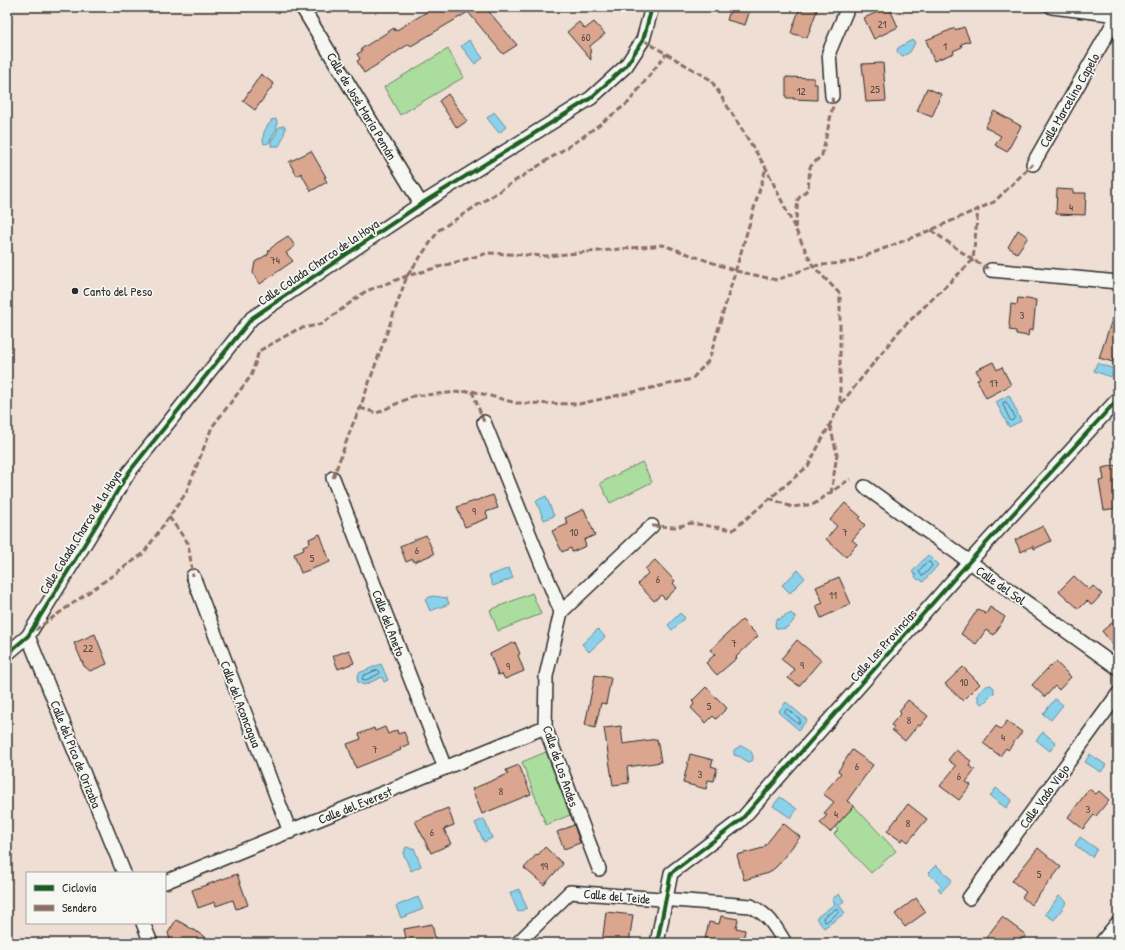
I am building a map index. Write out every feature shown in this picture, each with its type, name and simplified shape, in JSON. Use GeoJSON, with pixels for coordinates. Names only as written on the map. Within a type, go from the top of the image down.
{"type":"FeatureCollection","features":[{"type":"Feature","properties":{"kind":"main road"},"geometry":{"type":"LineString","coordinates":[[1105,943],[1118,927]]}},
{"type":"Feature","properties":{"kind":"street","name":"Calle de José María Pemán"},"geometry":{"type":"LineString","coordinates":[[302,7],[421,204]]}},
{"type":"Feature","properties":{"kind":"street","name":"Calle Colada Charco de la Hoya"},"geometry":{"type":"LineString","coordinates":[[7,654],[28,636],[129,472],[252,318],[421,204],[591,98],[626,66],[642,40],[652,7]]}},
{"type":"Feature","properties":{"kind":"street"},"geometry":{"type":"LineString","coordinates":[[832,96],[829,52],[848,7]]}},
{"type":"Feature","properties":{"kind":"street"},"geometry":{"type":"LineString","coordinates":[[1052,7],[1118,15]]}},
{"type":"Feature","properties":{"kind":"street","name":"Calle Marcelino Capelo"},"geometry":{"type":"LineString","coordinates":[[1033,164],[1118,15]]}},
{"type":"Feature","properties":{"kind":"street"},"geometry":{"type":"LineString","coordinates":[[991,270],[1118,282]]}},
{"type":"Feature","properties":{"kind":"street","name":"Calle Las Provincias"},"geometry":{"type":"LineString","coordinates":[[658,943],[671,873],[741,820],[969,562],[1118,399]]}},
{"type":"Feature","properties":{"kind":"street"},"geometry":{"type":"LineString","coordinates":[[484,422],[561,612],[652,526]]}},
{"type":"Feature","properties":{"kind":"street","name":"Calle del Aneto"},"geometry":{"type":"LineString","coordinates":[[333,478],[445,768]]}},
{"type":"Feature","properties":{"kind":"street","name":"Calle del Sol"},"geometry":{"type":"LineString","coordinates":[[865,487],[1118,668]]}},
{"type":"Feature","properties":{"kind":"street","name":"Calle del Aconcagua"},"geometry":{"type":"LineString","coordinates":[[193,576],[290,832]]}},
{"type":"Feature","properties":{"kind":"street","name":"Calle de Los Andes"},"geometry":{"type":"LineString","coordinates":[[561,612],[546,676],[545,727],[599,869]]}},
{"type":"Feature","properties":{"kind":"street","name":"Calle del Pico de Orizaba"},"geometry":{"type":"LineString","coordinates":[[28,636],[124,872]]}},
{"type":"Feature","properties":{"kind":"street","name":"Calle Vado Viejo"},"geometry":{"type":"LineString","coordinates":[[969,898],[1118,694]]}},
{"type":"Feature","properties":{"kind":"street","name":"Calle del Everest"},"geometry":{"type":"LineString","coordinates":[[166,882],[545,727]]}},
{"type":"Feature","properties":{"kind":"street","name":"Calle del Teide"},"geometry":{"type":"LineString","coordinates":[[518,943],[570,892],[751,906],[763,912],[772,923],[784,943]]}},
{"type":"Feature","properties":{"kind":"street"},"geometry":{"type":"LineString","coordinates":[[143,924],[151,943]]}},
{"type":"Feature","properties":{"kind":"green space"},"geometry":{"type":"Polygon","coordinates":[[[448,49],[464,77],[400,115],[384,87],[448,49]]]}},
{"type":"Feature","properties":{"kind":"green space"},"geometry":{"type":"Polygon","coordinates":[[[642,462],[652,482],[610,503],[600,483],[642,462]]]}},
{"type":"Feature","properties":{"kind":"green space"},"geometry":{"type":"Polygon","coordinates":[[[532,593],[541,614],[498,631],[490,610],[532,593]]]}},
{"type":"Feature","properties":{"kind":"green space"},"geometry":{"type":"Polygon","coordinates":[[[546,752],[570,815],[546,825],[522,762],[546,752]]]}},
{"type":"Feature","properties":{"kind":"green space"},"geometry":{"type":"Polygon","coordinates":[[[854,806],[896,851],[871,873],[834,834],[838,830],[835,827],[854,806]]]}},
{"type":"Feature","properties":{"kind":"water"},"geometry":{"type":"Polygon","coordinates":[[[469,40],[483,58],[475,64],[461,46],[469,40]]]}},
{"type":"Feature","properties":{"kind":"water"},"geometry":{"type":"Polygon","coordinates":[[[912,40],[915,43],[910,52],[903,56],[899,54],[897,51],[898,48],[912,40]]]}},
{"type":"Feature","properties":{"kind":"water"},"geometry":{"type":"Polygon","coordinates":[[[494,112],[506,127],[499,133],[487,118],[494,112]]]}},
{"type":"Feature","properties":{"kind":"water"},"geometry":{"type":"Polygon","coordinates":[[[276,119],[277,125],[275,131],[269,143],[264,144],[263,135],[265,129],[271,120],[276,119]]]}},
{"type":"Feature","properties":{"kind":"water"},"geometry":{"type":"Polygon","coordinates":[[[285,126],[285,131],[279,146],[271,146],[271,141],[278,128],[285,126]]]}},
{"type":"Feature","properties":{"kind":"water"},"geometry":{"type":"Polygon","coordinates":[[[1097,363],[1114,369],[1111,377],[1094,371],[1097,363]]]}},
{"type":"Feature","properties":{"kind":"water"},"geometry":{"type":"Polygon","coordinates":[[[1009,395],[1021,421],[1009,427],[996,402],[1009,395]]]}},
{"type":"Feature","properties":{"kind":"water"},"geometry":{"type":"Polygon","coordinates":[[[546,496],[554,516],[544,520],[536,501],[546,496]]]}},
{"type":"Feature","properties":{"kind":"water"},"geometry":{"type":"Polygon","coordinates":[[[928,555],[938,565],[923,582],[920,579],[918,580],[915,577],[916,575],[912,572],[928,555]]]}},
{"type":"Feature","properties":{"kind":"water"},"geometry":{"type":"Polygon","coordinates":[[[509,568],[513,578],[493,586],[489,576],[509,568]]]}},
{"type":"Feature","properties":{"kind":"water"},"geometry":{"type":"Polygon","coordinates":[[[798,570],[805,578],[790,593],[782,585],[798,570]]]}},
{"type":"Feature","properties":{"kind":"water"},"geometry":{"type":"Polygon","coordinates":[[[433,596],[447,598],[449,604],[430,611],[425,599],[433,596]]]}},
{"type":"Feature","properties":{"kind":"water"},"geometry":{"type":"Polygon","coordinates":[[[680,613],[685,618],[672,630],[668,625],[680,613]]]}},
{"type":"Feature","properties":{"kind":"water"},"geometry":{"type":"Polygon","coordinates":[[[791,613],[795,617],[788,627],[783,629],[776,628],[776,620],[784,617],[786,614],[788,615],[791,613]]]}},
{"type":"Feature","properties":{"kind":"water"},"geometry":{"type":"Polygon","coordinates":[[[598,629],[605,637],[589,652],[582,644],[598,629]]]}},
{"type":"Feature","properties":{"kind":"water"},"geometry":{"type":"Polygon","coordinates":[[[381,664],[388,680],[384,682],[382,677],[364,685],[358,682],[357,678],[359,673],[381,664]]]}},
{"type":"Feature","properties":{"kind":"water"},"geometry":{"type":"Polygon","coordinates":[[[991,685],[994,688],[994,693],[981,704],[978,697],[979,692],[984,687],[991,685]]]}},
{"type":"Feature","properties":{"kind":"water"},"geometry":{"type":"Polygon","coordinates":[[[1055,699],[1063,705],[1051,720],[1043,714],[1055,699]]]}},
{"type":"Feature","properties":{"kind":"water"},"geometry":{"type":"Polygon","coordinates":[[[786,702],[807,720],[799,730],[778,712],[786,702]]]}},
{"type":"Feature","properties":{"kind":"water"},"geometry":{"type":"Polygon","coordinates":[[[1043,732],[1056,743],[1050,751],[1036,740],[1043,732]]]}},
{"type":"Feature","properties":{"kind":"water"},"geometry":{"type":"Polygon","coordinates":[[[740,746],[748,748],[753,756],[752,761],[747,762],[741,757],[734,755],[734,750],[740,746]]]}},
{"type":"Feature","properties":{"kind":"water"},"geometry":{"type":"Polygon","coordinates":[[[1090,754],[1106,765],[1101,772],[1085,762],[1090,754]]]}},
{"type":"Feature","properties":{"kind":"water"},"geometry":{"type":"Polygon","coordinates":[[[996,788],[1012,800],[1006,808],[990,796],[996,788]]]}},
{"type":"Feature","properties":{"kind":"water"},"geometry":{"type":"Polygon","coordinates":[[[780,797],[797,809],[791,818],[773,806],[780,797]]]}},
{"type":"Feature","properties":{"kind":"water"},"geometry":{"type":"Polygon","coordinates":[[[484,819],[492,838],[484,842],[475,823],[484,819]]]}},
{"type":"Feature","properties":{"kind":"water"},"geometry":{"type":"Polygon","coordinates":[[[1080,837],[1097,849],[1092,857],[1075,845],[1080,837]]]}},
{"type":"Feature","properties":{"kind":"water"},"geometry":{"type":"Polygon","coordinates":[[[408,847],[411,849],[414,848],[421,866],[411,871],[403,853],[405,852],[405,848],[408,847]]]}},
{"type":"Feature","properties":{"kind":"water"},"geometry":{"type":"Polygon","coordinates":[[[936,865],[952,880],[941,892],[938,889],[941,886],[928,873],[936,865]]]}},
{"type":"Feature","properties":{"kind":"water"},"geometry":{"type":"Polygon","coordinates":[[[519,889],[527,908],[518,912],[510,893],[519,889]]]}},
{"type":"Feature","properties":{"kind":"water"},"geometry":{"type":"Polygon","coordinates":[[[839,894],[844,901],[839,905],[845,913],[824,928],[816,918],[835,904],[832,899],[839,894]]]}},
{"type":"Feature","properties":{"kind":"water"},"geometry":{"type":"Polygon","coordinates":[[[1059,896],[1067,902],[1054,920],[1045,914],[1059,896]]]}},
{"type":"Feature","properties":{"kind":"water"},"geometry":{"type":"Polygon","coordinates":[[[418,897],[423,909],[401,918],[396,906],[418,897]]]}},
{"type":"Feature","properties":{"kind":"building"},"geometry":{"type":"Polygon","coordinates":[[[435,7],[485,7],[517,45],[503,54],[468,12],[411,46],[409,44],[364,73],[357,61],[360,59],[357,54],[362,51],[361,49],[394,28],[395,31],[435,7]]]}},
{"type":"Feature","properties":{"kind":"building"},"geometry":{"type":"Polygon","coordinates":[[[731,7],[751,7],[745,25],[727,20],[731,7]]]}},
{"type":"Feature","properties":{"kind":"building"},"geometry":{"type":"Polygon","coordinates":[[[800,7],[809,7],[817,10],[807,38],[791,33],[800,7]]]}},
{"type":"Feature","properties":{"kind":"building"},"geometry":{"type":"Polygon","coordinates":[[[889,7],[898,27],[874,39],[864,18],[889,7]]]}},
{"type":"Feature","properties":{"kind":"building"},"geometry":{"type":"Polygon","coordinates":[[[579,22],[585,29],[594,22],[605,34],[590,46],[591,60],[567,32],[579,22]]]}},
{"type":"Feature","properties":{"kind":"building"},"geometry":{"type":"Polygon","coordinates":[[[964,27],[970,41],[961,44],[962,47],[953,51],[954,53],[934,61],[926,40],[955,28],[955,30],[964,27]]]}},
{"type":"Feature","properties":{"kind":"building"},"geometry":{"type":"Polygon","coordinates":[[[883,63],[886,101],[866,102],[862,64],[883,63]]]}},
{"type":"Feature","properties":{"kind":"building"},"geometry":{"type":"Polygon","coordinates":[[[261,74],[274,84],[255,110],[243,101],[261,74]]]}},
{"type":"Feature","properties":{"kind":"building"},"geometry":{"type":"Polygon","coordinates":[[[786,77],[814,78],[814,84],[817,84],[817,100],[786,98],[786,77]]]}},
{"type":"Feature","properties":{"kind":"building"},"geometry":{"type":"Polygon","coordinates":[[[927,88],[941,94],[932,117],[917,111],[927,88]]]}},
{"type":"Feature","properties":{"kind":"building"},"geometry":{"type":"Polygon","coordinates":[[[448,94],[467,121],[457,128],[439,101],[448,94]]]}},
{"type":"Feature","properties":{"kind":"building"},"geometry":{"type":"Polygon","coordinates":[[[994,111],[1021,126],[1007,152],[995,145],[1001,136],[985,127],[994,111]]]}},
{"type":"Feature","properties":{"kind":"building"},"geometry":{"type":"Polygon","coordinates":[[[311,151],[326,177],[324,177],[327,182],[311,191],[301,173],[297,176],[289,162],[311,151]]]}},
{"type":"Feature","properties":{"kind":"building"},"geometry":{"type":"Polygon","coordinates":[[[1057,189],[1073,190],[1073,193],[1086,193],[1085,215],[1056,214],[1057,189]]]}},
{"type":"Feature","properties":{"kind":"building"},"geometry":{"type":"Polygon","coordinates":[[[1018,230],[1028,237],[1017,253],[1008,247],[1018,230]]]}},
{"type":"Feature","properties":{"kind":"building"},"geometry":{"type":"Polygon","coordinates":[[[288,236],[295,246],[286,253],[293,261],[260,284],[253,273],[255,262],[268,254],[269,250],[288,236]]]}},
{"type":"Feature","properties":{"kind":"building"},"geometry":{"type":"Polygon","coordinates":[[[1018,298],[1036,300],[1033,330],[1029,330],[1028,336],[1016,334],[1016,331],[1009,330],[1011,304],[1017,305],[1018,298]]]}},
{"type":"Feature","properties":{"kind":"building"},"geometry":{"type":"Polygon","coordinates":[[[1116,308],[1118,308],[1118,346],[1113,362],[1099,358],[1116,308]]]}},
{"type":"Feature","properties":{"kind":"building"},"geometry":{"type":"Polygon","coordinates":[[[993,362],[997,370],[1002,367],[1011,385],[986,398],[977,380],[980,378],[976,370],[993,362]]]}},
{"type":"Feature","properties":{"kind":"building"},"geometry":{"type":"Polygon","coordinates":[[[1118,465],[1118,508],[1104,510],[1099,481],[1104,480],[1102,468],[1118,465]]]}},
{"type":"Feature","properties":{"kind":"building"},"geometry":{"type":"Polygon","coordinates":[[[493,495],[498,508],[486,512],[488,518],[465,527],[457,507],[493,495]]]}},
{"type":"Feature","properties":{"kind":"building"},"geometry":{"type":"Polygon","coordinates":[[[845,503],[861,517],[859,519],[865,525],[852,540],[857,544],[846,557],[826,539],[837,526],[830,520],[845,503]]]}},
{"type":"Feature","properties":{"kind":"building"},"geometry":{"type":"Polygon","coordinates":[[[584,509],[595,535],[584,540],[586,546],[572,552],[571,548],[562,552],[552,531],[568,524],[565,518],[584,509]]]}},
{"type":"Feature","properties":{"kind":"building"},"geometry":{"type":"Polygon","coordinates":[[[1043,526],[1051,541],[1034,549],[1033,546],[1021,552],[1015,540],[1043,526]]]}},
{"type":"Feature","properties":{"kind":"building"},"geometry":{"type":"Polygon","coordinates":[[[320,534],[330,562],[301,573],[294,554],[304,550],[303,546],[310,543],[309,539],[320,534]]]}},
{"type":"Feature","properties":{"kind":"building"},"geometry":{"type":"Polygon","coordinates":[[[426,535],[434,554],[414,562],[413,559],[406,562],[400,546],[426,535]]]}},
{"type":"Feature","properties":{"kind":"building"},"geometry":{"type":"Polygon","coordinates":[[[655,560],[675,581],[673,583],[677,588],[665,599],[661,595],[654,601],[638,584],[648,573],[645,569],[655,560]]]}},
{"type":"Feature","properties":{"kind":"building"},"geometry":{"type":"Polygon","coordinates":[[[1074,576],[1089,590],[1093,586],[1102,594],[1092,605],[1087,601],[1079,609],[1059,591],[1074,576]]]}},
{"type":"Feature","properties":{"kind":"building"},"geometry":{"type":"Polygon","coordinates":[[[839,577],[851,604],[821,618],[816,606],[823,603],[816,587],[839,577]]]}},
{"type":"Feature","properties":{"kind":"building"},"geometry":{"type":"Polygon","coordinates":[[[990,607],[1005,617],[994,635],[986,630],[976,644],[961,634],[978,609],[986,614],[990,607]]]}},
{"type":"Feature","properties":{"kind":"building"},"geometry":{"type":"Polygon","coordinates":[[[1118,618],[1118,651],[1102,631],[1118,618]]]}},
{"type":"Feature","properties":{"kind":"building"},"geometry":{"type":"Polygon","coordinates":[[[742,620],[758,636],[736,657],[737,658],[717,675],[706,663],[715,654],[710,650],[742,620]]]}},
{"type":"Feature","properties":{"kind":"building"},"geometry":{"type":"Polygon","coordinates":[[[95,634],[107,664],[90,671],[84,666],[74,643],[95,634]]]}},
{"type":"Feature","properties":{"kind":"building"},"geometry":{"type":"Polygon","coordinates":[[[797,640],[821,660],[799,686],[788,678],[795,670],[781,659],[797,640]]]}},
{"type":"Feature","properties":{"kind":"building"},"geometry":{"type":"Polygon","coordinates":[[[515,642],[520,654],[518,655],[524,671],[505,679],[502,674],[498,675],[490,654],[515,642]]]}},
{"type":"Feature","properties":{"kind":"building"},"geometry":{"type":"Polygon","coordinates":[[[349,650],[354,663],[338,669],[333,656],[349,650]]]}},
{"type":"Feature","properties":{"kind":"building"},"geometry":{"type":"Polygon","coordinates":[[[1056,662],[1071,677],[1059,690],[1055,686],[1045,697],[1032,685],[1056,662]]]}},
{"type":"Feature","properties":{"kind":"building"},"geometry":{"type":"Polygon","coordinates":[[[963,667],[980,684],[963,701],[945,684],[963,667]]]}},
{"type":"Feature","properties":{"kind":"building"},"geometry":{"type":"Polygon","coordinates":[[[595,675],[611,678],[606,704],[601,703],[595,728],[585,725],[595,675]]]}},
{"type":"Feature","properties":{"kind":"building"},"geometry":{"type":"Polygon","coordinates":[[[706,687],[727,708],[716,719],[713,716],[706,723],[691,708],[694,704],[692,701],[706,687]]]}},
{"type":"Feature","properties":{"kind":"building"},"geometry":{"type":"Polygon","coordinates":[[[908,700],[928,716],[920,726],[918,725],[905,741],[892,730],[894,727],[891,725],[901,713],[899,711],[908,700]]]}},
{"type":"Feature","properties":{"kind":"building"},"geometry":{"type":"Polygon","coordinates":[[[1007,721],[1022,732],[1008,750],[1006,748],[1000,756],[983,743],[996,726],[1001,729],[1007,721]]]}},
{"type":"Feature","properties":{"kind":"building"},"geometry":{"type":"Polygon","coordinates":[[[621,726],[623,744],[657,739],[661,762],[627,767],[629,783],[613,785],[604,728],[621,726]]]}},
{"type":"Feature","properties":{"kind":"building"},"geometry":{"type":"Polygon","coordinates":[[[385,727],[388,734],[397,730],[398,734],[404,732],[409,744],[400,748],[401,750],[356,768],[347,744],[361,739],[359,734],[374,728],[375,731],[385,727]]]}},
{"type":"Feature","properties":{"kind":"building"},"geometry":{"type":"Polygon","coordinates":[[[852,750],[873,765],[847,801],[854,806],[830,832],[820,823],[827,815],[824,813],[834,802],[823,794],[841,773],[838,771],[852,750]]]}},
{"type":"Feature","properties":{"kind":"building"},"geometry":{"type":"Polygon","coordinates":[[[956,750],[971,761],[969,765],[975,770],[966,782],[971,785],[959,800],[940,786],[956,766],[948,760],[956,750]]]}},
{"type":"Feature","properties":{"kind":"building"},"geometry":{"type":"Polygon","coordinates":[[[690,754],[713,760],[711,766],[717,768],[714,781],[708,780],[706,789],[683,783],[690,754]]]}},
{"type":"Feature","properties":{"kind":"building"},"geometry":{"type":"Polygon","coordinates":[[[519,765],[531,794],[482,814],[472,789],[508,774],[506,770],[519,765]]]}},
{"type":"Feature","properties":{"kind":"building"},"geometry":{"type":"Polygon","coordinates":[[[1089,789],[1096,794],[1099,791],[1109,800],[1083,829],[1068,817],[1089,789]]]}},
{"type":"Feature","properties":{"kind":"building"},"geometry":{"type":"Polygon","coordinates":[[[908,804],[927,819],[908,842],[903,838],[901,841],[887,831],[908,804]]]}},
{"type":"Feature","properties":{"kind":"building"},"geometry":{"type":"Polygon","coordinates":[[[448,808],[454,825],[444,829],[451,844],[431,853],[415,821],[448,808]]]}},
{"type":"Feature","properties":{"kind":"building"},"geometry":{"type":"Polygon","coordinates":[[[783,823],[800,837],[777,866],[769,873],[744,880],[737,855],[763,848],[783,823]]]}},
{"type":"Feature","properties":{"kind":"building"},"geometry":{"type":"Polygon","coordinates":[[[574,825],[580,843],[564,849],[557,832],[574,825]]]}},
{"type":"Feature","properties":{"kind":"building"},"geometry":{"type":"Polygon","coordinates":[[[545,847],[563,864],[544,885],[524,868],[545,847]]]}},
{"type":"Feature","properties":{"kind":"building"},"geometry":{"type":"Polygon","coordinates":[[[1038,848],[1061,867],[1031,905],[1022,897],[1026,892],[1012,881],[1038,848]]]}},
{"type":"Feature","properties":{"kind":"building"},"geometry":{"type":"Polygon","coordinates":[[[237,874],[248,905],[236,909],[233,900],[216,906],[215,902],[198,908],[192,890],[237,874]]]}},
{"type":"Feature","properties":{"kind":"building"},"geometry":{"type":"Polygon","coordinates":[[[916,898],[926,912],[905,927],[895,914],[916,898]]]}},
{"type":"Feature","properties":{"kind":"building"},"geometry":{"type":"Polygon","coordinates":[[[606,912],[633,915],[629,943],[602,943],[606,912]]]}},
{"type":"Feature","properties":{"kind":"building"},"geometry":{"type":"Polygon","coordinates":[[[721,916],[738,919],[736,928],[745,930],[743,943],[704,943],[709,922],[719,924],[721,916]]]}},
{"type":"Feature","properties":{"kind":"building"},"geometry":{"type":"Polygon","coordinates":[[[1002,917],[1026,935],[1020,943],[982,943],[1002,917]]]}},
{"type":"Feature","properties":{"kind":"building"},"geometry":{"type":"Polygon","coordinates":[[[176,920],[215,943],[171,943],[168,933],[176,920]]]}},
{"type":"Feature","properties":{"kind":"building"},"geometry":{"type":"Polygon","coordinates":[[[432,924],[436,943],[407,943],[404,929],[432,924]]]}},
{"type":"Feature","properties":{"kind":"marked path"},"geometry":{"type":"LineString","coordinates":[[643,40],[711,80],[766,168],[813,266],[840,294],[840,405]]}},
{"type":"Feature","properties":{"kind":"marked path"},"geometry":{"type":"LineString","coordinates":[[333,478],[360,408],[407,276],[439,230],[580,139],[628,103],[666,54]]}},
{"type":"Feature","properties":{"kind":"marked path"},"geometry":{"type":"LineString","coordinates":[[795,228],[798,199],[808,189],[810,167],[822,155],[833,106],[832,96]]}},
{"type":"Feature","properties":{"kind":"marked path"},"geometry":{"type":"LineString","coordinates":[[35,630],[143,554],[186,493],[212,427],[251,376],[259,351],[298,329],[322,324],[366,291],[407,276],[488,253],[546,256],[663,245],[736,271],[777,280],[813,266],[850,262],[931,230],[994,202],[1033,164]]}},
{"type":"Feature","properties":{"kind":"marked path"},"geometry":{"type":"LineString","coordinates":[[360,408],[377,413],[413,396],[472,391],[516,403],[579,404],[692,379],[709,360],[766,168]]}},
{"type":"Feature","properties":{"kind":"marked path"},"geometry":{"type":"LineString","coordinates":[[652,526],[676,527],[691,523],[733,530],[808,466],[840,405],[900,330],[973,260],[978,209]]}},
{"type":"Feature","properties":{"kind":"marked path"},"geometry":{"type":"LineString","coordinates":[[931,230],[973,260],[991,270]]}},
{"type":"Feature","properties":{"kind":"marked path"},"geometry":{"type":"LineString","coordinates":[[472,391],[484,422]]}},
{"type":"Feature","properties":{"kind":"marked path"},"geometry":{"type":"LineString","coordinates":[[830,426],[837,454],[831,494]]}},
{"type":"Feature","properties":{"kind":"marked path"},"geometry":{"type":"LineString","coordinates":[[769,498],[792,507],[814,504],[850,479]]}},
{"type":"Feature","properties":{"kind":"marked path"},"geometry":{"type":"LineString","coordinates":[[169,517],[188,543],[193,576]]}},
{"type":"Feature","properties":{"kind":"cycle path"},"geometry":{"type":"LineString","coordinates":[[7,654],[28,636],[129,472],[252,318],[421,204],[591,98],[626,66],[643,40],[652,7]]}},
{"type":"Feature","properties":{"kind":"cycle path"},"geometry":{"type":"LineString","coordinates":[[657,943],[671,873],[741,820],[969,562],[1118,399]]}},
{"type":"Feature","properties":{"kind":"place","name":"Canto del Peso"},"geometry":{"type":"Point","coordinates":[75,291]}}]}
